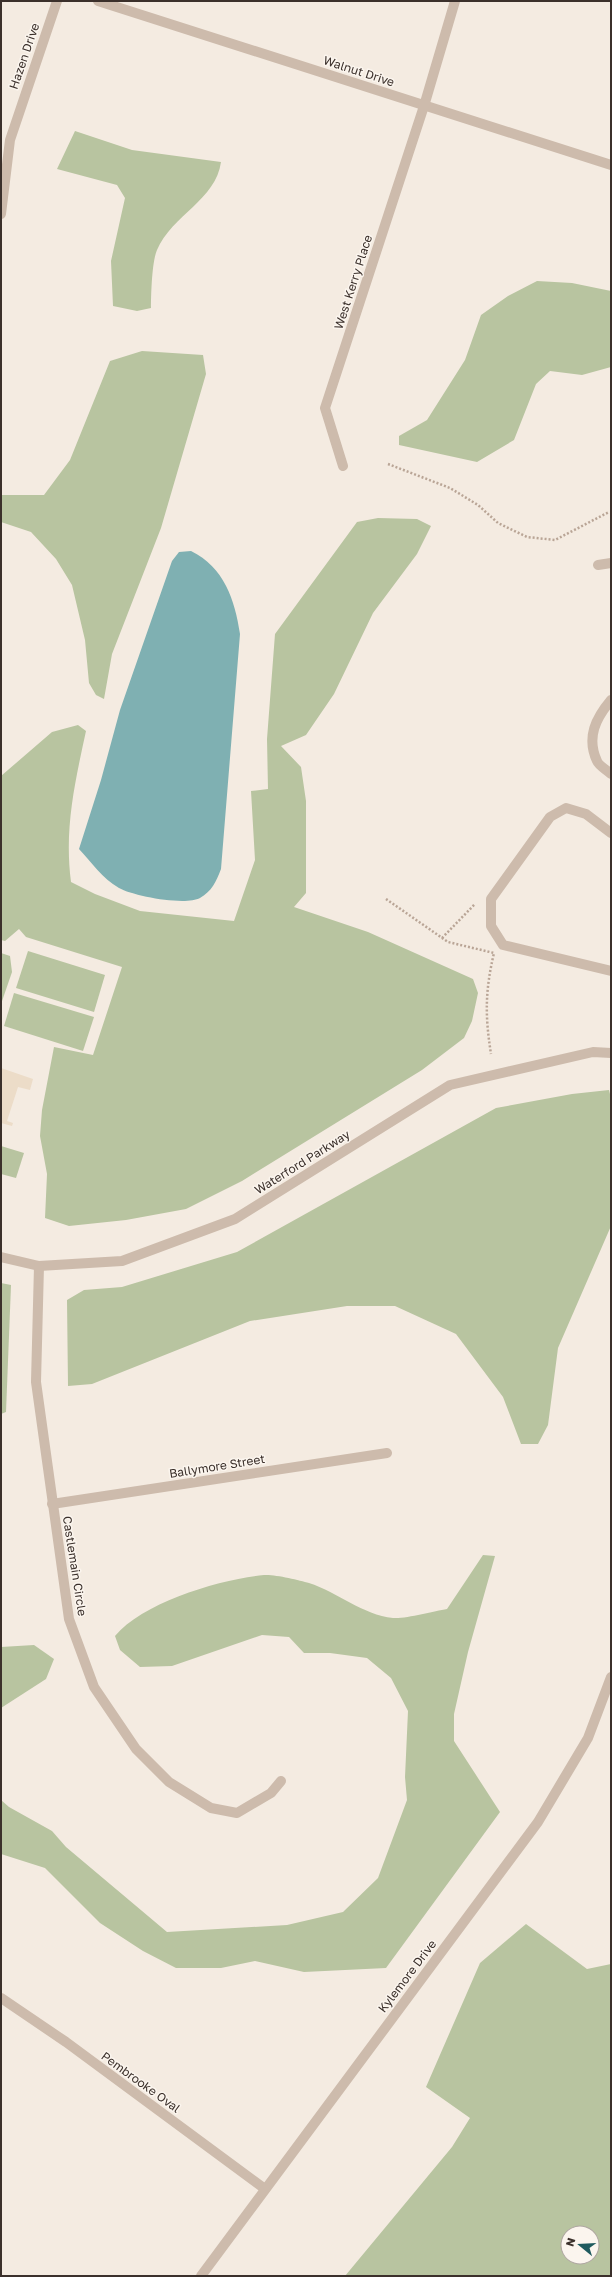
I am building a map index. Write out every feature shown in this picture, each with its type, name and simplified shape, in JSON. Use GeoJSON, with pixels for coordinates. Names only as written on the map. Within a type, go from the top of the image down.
{"type":"FeatureCollection","features":[{"type":"Feature","properties":{"kind":"street","name":"Hazen Drive"},"geometry":{"type":"LineString","coordinates":[[1,214],[10,140],[57,1]]}},
{"type":"Feature","properties":{"kind":"street","name":"Walnut Drive"},"geometry":{"type":"LineString","coordinates":[[98,1],[611,165]]}},
{"type":"Feature","properties":{"kind":"street","name":"West Kerry Place"},"geometry":{"type":"LineString","coordinates":[[344,466],[326,408],[424,106],[455,1]]}},
{"type":"Feature","properties":{"kind":"street"},"geometry":{"type":"LineString","coordinates":[[598,565],[611,563]]}},
{"type":"Feature","properties":{"kind":"street"},"geometry":{"type":"LineString","coordinates":[[611,700],[602,711],[591,733],[597,762],[611,774]]}},
{"type":"Feature","properties":{"kind":"street"},"geometry":{"type":"LineString","coordinates":[[611,833],[586,814],[566,808],[550,816],[491,899],[491,926],[503,945],[611,971]]}},
{"type":"Feature","properties":{"kind":"street","name":"Waterford Parkway"},"geometry":{"type":"LineString","coordinates":[[1,1257],[39,1266],[122,1261],[235,1219],[450,1085],[593,1052],[611,1053]]}},
{"type":"Feature","properties":{"kind":"street","name":"Castlemain Circle"},"geometry":{"type":"LineString","coordinates":[[39,1266],[36,1382],[69,1619],[94,1687],[136,1749],[169,1782],[211,1808],[237,1813],[271,1793],[281,1782]]}},
{"type":"Feature","properties":{"kind":"street","name":"Ballymore Street"},"geometry":{"type":"LineString","coordinates":[[52,1504],[387,1453]]}},
{"type":"Feature","properties":{"kind":"street","name":"Kylemore Drive"},"geometry":{"type":"LineString","coordinates":[[201,2276],[538,1822],[588,1738],[611,1677]]}},
{"type":"Feature","properties":{"kind":"street","name":"Pembrooke Oval"},"geometry":{"type":"LineString","coordinates":[[1,1998],[66,2042],[265,2188]]}},
{"type":"Feature","properties":{"kind":"path"},"geometry":{"type":"LineString","coordinates":[[388,464],[450,488],[478,505],[498,523],[527,537],[555,540],[609,512]]}},
{"type":"Feature","properties":{"kind":"path"},"geometry":{"type":"LineString","coordinates":[[386,899],[448,942],[494,954],[487,985],[486,1023],[492,1054]]}},
{"type":"Feature","properties":{"kind":"path"},"geometry":{"type":"LineString","coordinates":[[442,938],[475,904]]}},
{"type":"Feature","properties":{"kind":"green space"},"geometry":{"type":"Polygon","coordinates":[[[75,131],[132,150],[221,162],[211,187],[173,227],[157,250],[153,269],[151,308],[137,311],[113,306],[111,261],[125,198],[117,185],[57,169],[75,131]]]}},
{"type":"Feature","properties":{"kind":"green space"},"geometry":{"type":"Polygon","coordinates":[[[537,281],[572,283],[611,291],[611,367],[582,375],[550,371],[536,384],[514,440],[477,462],[399,445],[399,436],[427,420],[465,360],[481,315],[508,296],[537,281]]]}},
{"type":"Feature","properties":{"kind":"green space"},"geometry":{"type":"Polygon","coordinates":[[[142,351],[203,355],[206,374],[161,528],[112,654],[104,699],[96,695],[89,683],[85,640],[72,585],[56,559],[31,532],[1,522],[1,495],[44,495],[70,460],[110,361],[142,351]]]}},
{"type":"Feature","properties":{"kind":"green space"},"geometry":{"type":"Polygon","coordinates":[[[378,518],[417,519],[431,526],[417,554],[373,613],[334,694],[306,735],[281,746],[301,767],[306,801],[306,893],[294,907],[368,932],[473,979],[478,993],[472,1021],[464,1038],[422,1070],[242,1181],[186,1209],[126,1220],[69,1226],[45,1218],[47,1174],[40,1136],[42,1110],[54,1047],[93,1055],[122,967],[26,937],[19,929],[5,941],[1,940],[1,776],[52,732],[78,725],[86,731],[78,769],[70,824],[69,862],[71,882],[95,894],[140,911],[234,921],[255,860],[251,791],[268,789],[267,739],[275,634],[357,522],[378,518]]]}},
{"type":"Feature","properties":{"kind":"green space"},"geometry":{"type":"Polygon","coordinates":[[[28,951],[105,975],[94,1012],[16,988],[28,951]]]}},
{"type":"Feature","properties":{"kind":"green space"},"geometry":{"type":"Polygon","coordinates":[[[1,953],[10,956],[12,972],[1,1004],[1,953]]]}},
{"type":"Feature","properties":{"kind":"green space"},"geometry":{"type":"Polygon","coordinates":[[[14,993],[94,1017],[83,1051],[4,1026],[14,993]]]}},
{"type":"Feature","properties":{"kind":"green space"},"geometry":{"type":"Polygon","coordinates":[[[609,1090],[611,1098],[611,1226],[558,1348],[548,1425],[538,1444],[521,1444],[503,1397],[456,1334],[395,1306],[347,1306],[250,1321],[92,1384],[68,1386],[67,1300],[84,1290],[122,1287],[237,1252],[496,1108],[572,1094],[609,1090]]]}},
{"type":"Feature","properties":{"kind":"green space"},"geometry":{"type":"Polygon","coordinates":[[[1,1146],[24,1153],[16,1178],[1,1174],[1,1146]]]}},
{"type":"Feature","properties":{"kind":"green space"},"geometry":{"type":"Polygon","coordinates":[[[1,1283],[11,1285],[6,1412],[1,1414],[1,1283]]]}},
{"type":"Feature","properties":{"kind":"green space"},"geometry":{"type":"Polygon","coordinates":[[[483,1555],[495,1556],[468,1652],[454,1714],[454,1741],[500,1812],[386,1968],[304,1972],[255,1961],[221,1968],[176,1968],[143,1951],[100,1923],[45,1868],[1,1854],[1,1800],[9,1807],[52,1831],[66,1847],[167,1932],[287,1925],[343,1912],[378,1878],[407,1800],[405,1777],[408,1711],[391,1678],[367,1658],[330,1653],[304,1653],[289,1637],[262,1635],[172,1666],[140,1667],[120,1650],[115,1636],[128,1624],[144,1613],[184,1594],[227,1581],[264,1575],[280,1576],[309,1583],[371,1613],[382,1616],[399,1618],[447,1609],[483,1555]]]}},
{"type":"Feature","properties":{"kind":"green space"},"geometry":{"type":"Polygon","coordinates":[[[34,1645],[54,1659],[46,1679],[1,1708],[1,1647],[34,1645]]]}},
{"type":"Feature","properties":{"kind":"green space"},"geometry":{"type":"Polygon","coordinates":[[[526,1924],[587,1969],[611,1964],[611,2276],[345,2276],[452,2147],[470,2118],[426,2087],[480,1963],[526,1924]]]}},
{"type":"Feature","properties":{"kind":"shaded area"},"geometry":{"type":"Polygon","coordinates":[[[1,1068],[33,1079],[30,1090],[18,1087],[7,1121],[13,1123],[12,1126],[1,1123],[1,1068]]]}},
{"type":"Feature","properties":{"kind":"water"},"geometry":{"type":"Polygon","coordinates":[[[191,551],[212,566],[220,575],[231,597],[240,634],[221,869],[208,892],[200,898],[183,901],[147,897],[119,888],[102,875],[79,849],[101,780],[120,710],[172,561],[179,552],[191,551]]]}}]}
